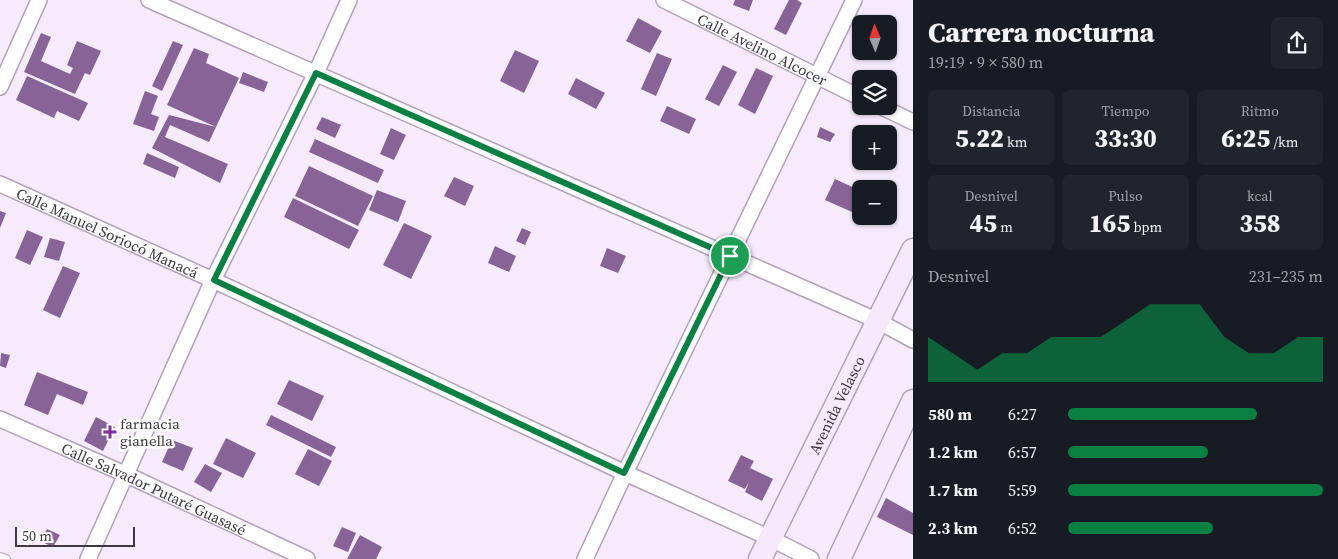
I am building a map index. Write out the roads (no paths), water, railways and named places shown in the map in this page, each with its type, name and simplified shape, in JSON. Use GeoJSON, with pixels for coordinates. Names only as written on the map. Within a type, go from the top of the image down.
{"type":"FeatureCollection","features":[{"type":"Feature","properties":{"kind":"street"},"geometry":{"type":"LineString","coordinates":[[0,87],[39,0]]}},
{"type":"Feature","properties":{"kind":"street"},"geometry":{"type":"LineString","coordinates":[[149,0],[878,321],[913,340]]}},
{"type":"Feature","properties":{"kind":"street"},"geometry":{"type":"LineString","coordinates":[[88,559],[214,280],[316,73],[349,0]]}},
{"type":"Feature","properties":{"kind":"street","name":"Calle Avelino Alcocer"},"geometry":{"type":"LineString","coordinates":[[664,0],[852,94]]}},
{"type":"Feature","properties":{"kind":"street"},"geometry":{"type":"LineString","coordinates":[[585,559],[624,473],[854,0]]}},
{"type":"Feature","properties":{"kind":"street"},"geometry":{"type":"LineString","coordinates":[[897,114],[913,122]]}},
{"type":"Feature","properties":{"kind":"street","name":"Calle Manuel Soriocó Manacá"},"geometry":{"type":"LineString","coordinates":[[0,184],[214,280],[624,473],[770,538],[811,559]]}},
{"type":"Feature","properties":{"kind":"street","name":"Avenida Velasco"},"geometry":{"type":"LineString","coordinates":[[760,559],[913,250]]}},
{"type":"Feature","properties":{"kind":"street"},"geometry":{"type":"LineString","coordinates":[[839,559],[913,401]]}},
{"type":"Feature","properties":{"kind":"street","name":"Calle Salvador Putaré Guasasé"},"geometry":{"type":"LineString","coordinates":[[0,419],[125,474],[307,559]]}},
{"type":"Feature","properties":{"kind":"lane"},"geometry":{"type":"LineString","coordinates":[[0,557],[6,559]]}},
{"type":"Feature","properties":{"kind":"place","name":"farmacia gianella"},"geometry":{"type":"Point","coordinates":[110,432]}}]}
